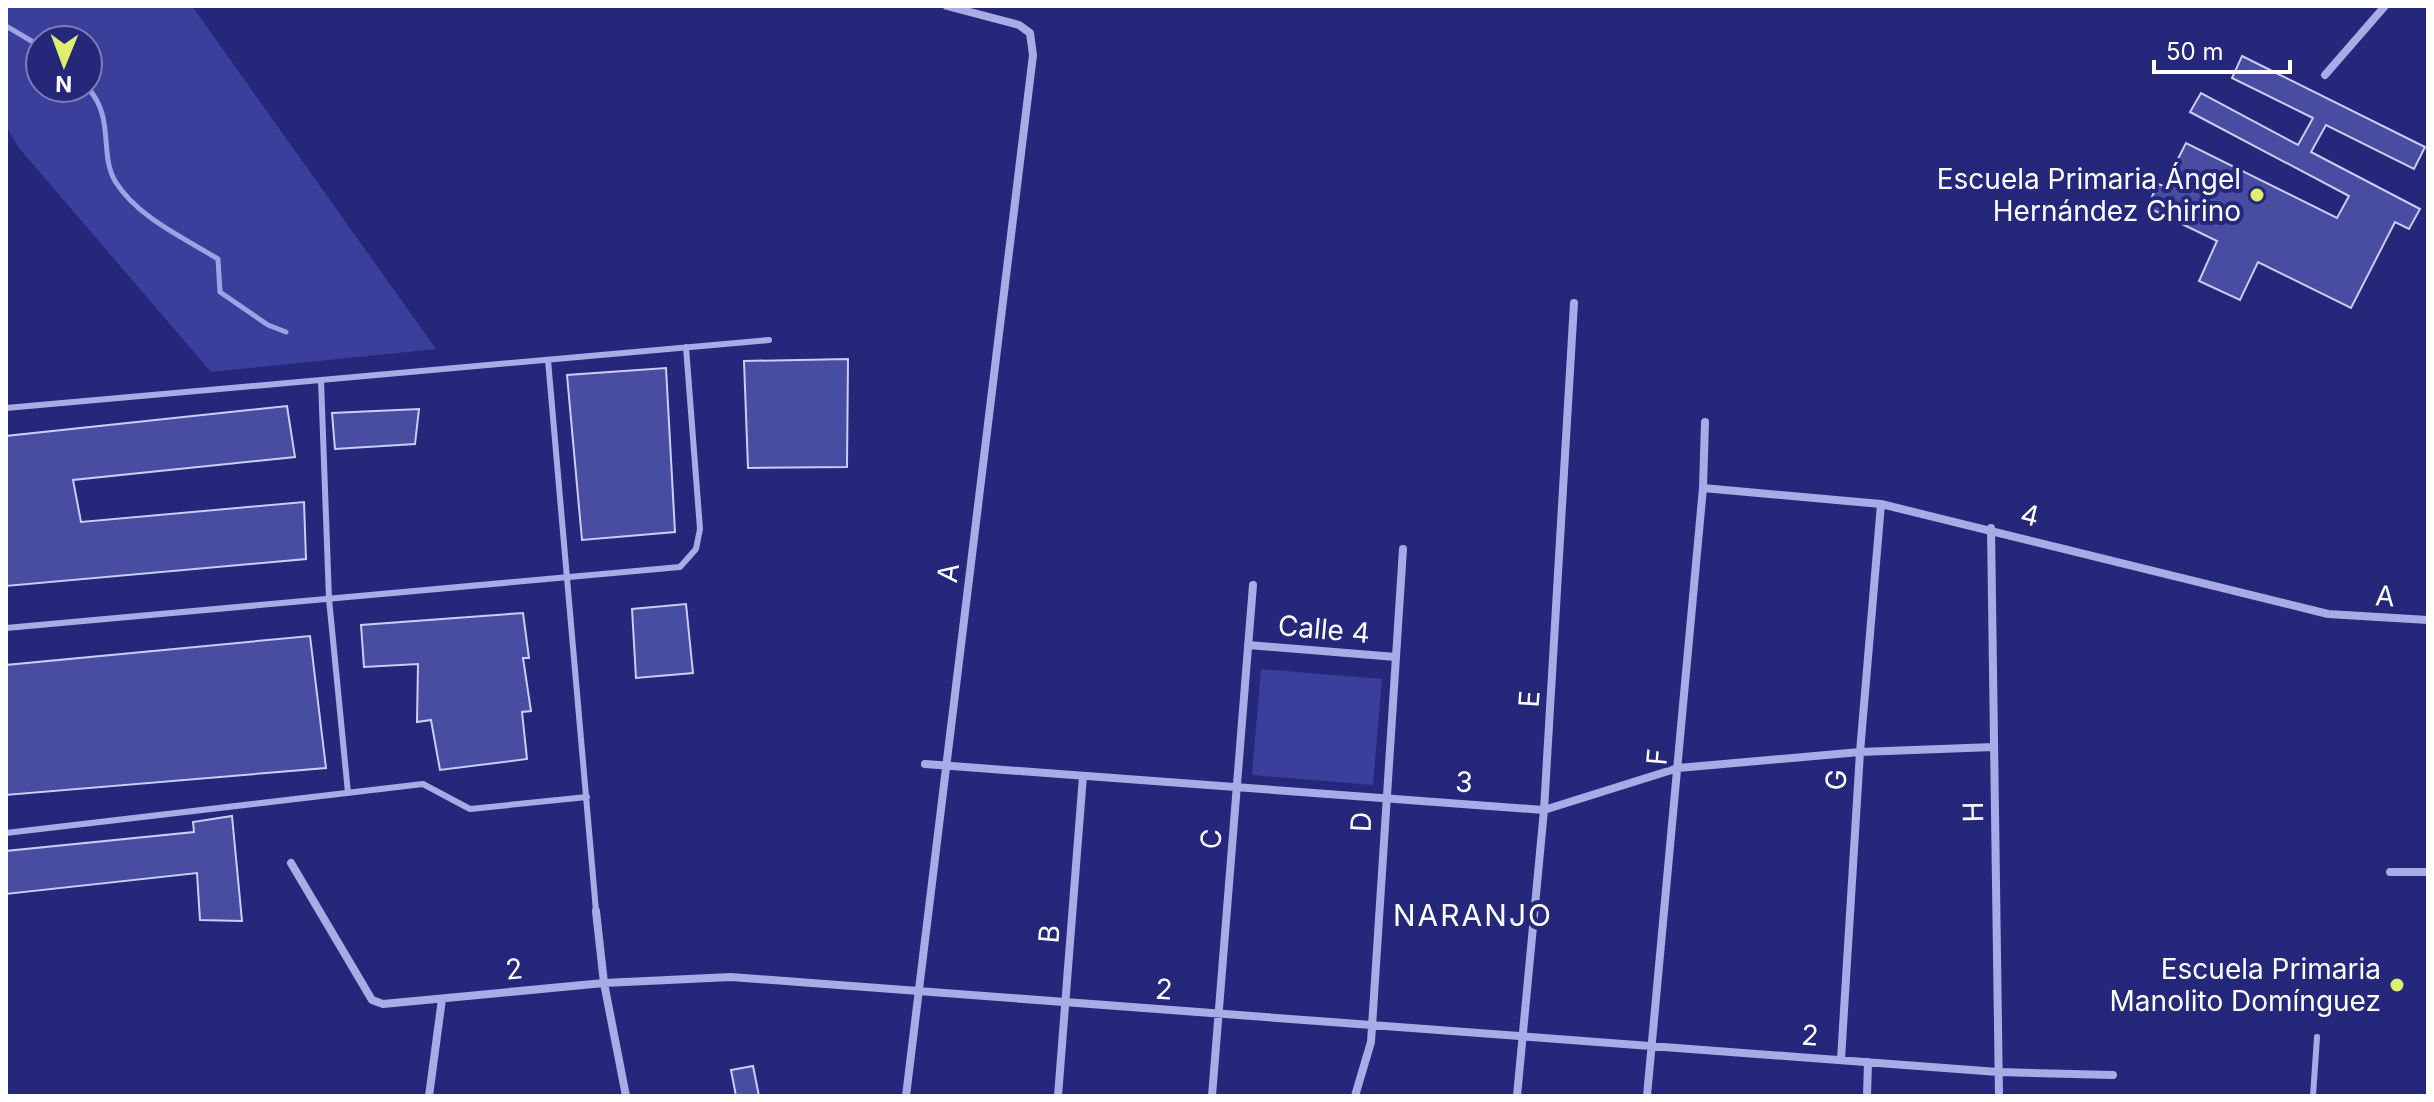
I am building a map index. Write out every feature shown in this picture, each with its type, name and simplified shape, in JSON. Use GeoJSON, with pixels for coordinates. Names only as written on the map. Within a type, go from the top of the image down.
{"type":"FeatureCollection","features":[{"type":"Feature","properties":{"kind":"street","name":"A"},"geometry":{"type":"LineString","coordinates":[[906,1096],[1033,55],[1030,33],[1019,25],[947,6]]}},
{"type":"Feature","properties":{"kind":"street"},"geometry":{"type":"LineString","coordinates":[[2325,75],[2385,6]]}},
{"type":"Feature","properties":{"kind":"street","name":"E"},"geometry":{"type":"LineString","coordinates":[[1517,1096],[1544,810],[1574,303]]}},
{"type":"Feature","properties":{"kind":"street","name":"F"},"geometry":{"type":"LineString","coordinates":[[1647,1096],[1703,488],[1705,422]]}},
{"type":"Feature","properties":{"kind":"street","name":"4"},"geometry":{"type":"LineString","coordinates":[[1703,488],[1881,504],[1991,528],[2340,615]]}},
{"type":"Feature","properties":{"kind":"street","name":"G"},"geometry":{"type":"LineString","coordinates":[[1841,1059],[1860,752],[1881,504]]}},
{"type":"Feature","properties":{"kind":"street","name":"H"},"geometry":{"type":"LineString","coordinates":[[1991,528],[1999,1096]]}},
{"type":"Feature","properties":{"kind":"street","name":"D"},"geometry":{"type":"LineString","coordinates":[[1355,1096],[1371,1042],[1384,798],[1403,549]]}},
{"type":"Feature","properties":{"kind":"street","name":"C"},"geometry":{"type":"LineString","coordinates":[[1212,1096],[1253,585]]}},
{"type":"Feature","properties":{"kind":"street","name":"A"},"geometry":{"type":"LineString","coordinates":[[2340,615],[2428,620]]}},
{"type":"Feature","properties":{"kind":"street","name":"Calle 4"},"geometry":{"type":"LineString","coordinates":[[1248,645],[1396,657]]}},
{"type":"Feature","properties":{"kind":"street","name":"3"},"geometry":{"type":"LineString","coordinates":[[925,764],[1544,810],[1678,768],[1860,752],[1994,747]]}},
{"type":"Feature","properties":{"kind":"street","name":"B"},"geometry":{"type":"LineString","coordinates":[[1058,1096],[1083,776]]}},
{"type":"Feature","properties":{"kind":"street","name":"2"},"geometry":{"type":"LineString","coordinates":[[291,863],[372,1000],[383,1004],[604,983],[731,977],[1998,1072],[2113,1075]]}},
{"type":"Feature","properties":{"kind":"street"},"geometry":{"type":"LineString","coordinates":[[2390,872],[2428,872]]}},
{"type":"Feature","properties":{"kind":"street"},"geometry":{"type":"LineString","coordinates":[[596,911],[604,983],[626,1096]]}},
{"type":"Feature","properties":{"kind":"street"},"geometry":{"type":"LineString","coordinates":[[429,1096],[442,999]]}},
{"type":"Feature","properties":{"kind":"street"},"geometry":{"type":"LineString","coordinates":[[1867,1096],[1868,1062]]}},
{"type":"Feature","properties":{"kind":"lane"},"geometry":{"type":"LineString","coordinates":[[6,408],[769,340]]}},
{"type":"Feature","properties":{"kind":"lane"},"geometry":{"type":"LineString","coordinates":[[6,628],[680,567],[696,549],[700,529],[686,347]]}},
{"type":"Feature","properties":{"kind":"lane"},"geometry":{"type":"LineString","coordinates":[[548,360],[596,911]]}},
{"type":"Feature","properties":{"kind":"lane"},"geometry":{"type":"LineString","coordinates":[[321,380],[329,599],[348,793]]}},
{"type":"Feature","properties":{"kind":"lane"},"geometry":{"type":"LineString","coordinates":[[6,833],[423,784],[470,809],[587,797]]}},
{"type":"Feature","properties":{"kind":"lane"},"geometry":{"type":"LineString","coordinates":[[2313,1096],[2317,1037]]}},
{"type":"Feature","properties":{"kind":"shaded area"},"geometry":{"type":"Polygon","coordinates":[[[6,6],[192,6],[436,349],[211,372],[19,148],[6,126],[6,6]]]}},
{"type":"Feature","properties":{"kind":"shaded area"},"geometry":{"type":"Polygon","coordinates":[[[1261,669],[1382,679],[1373,785],[1252,775],[1261,669]]]}},
{"type":"Feature","properties":{"kind":"building"},"geometry":{"type":"Polygon","coordinates":[[[2242,56],[2425,147],[2414,169],[2326,125],[2311,152],[2420,209],[2409,229],[2395,222],[2351,308],[2258,262],[2240,300],[2199,281],[2217,241],[2147,207],[2158,184],[2164,186],[2186,143],[2337,218],[2349,196],[2190,112],[2201,93],[2298,145],[2313,118],[2232,78],[2242,56]]]}},
{"type":"Feature","properties":{"kind":"building"},"geometry":{"type":"Polygon","coordinates":[[[848,359],[847,467],[748,468],[744,361],[848,359]]]}},
{"type":"Feature","properties":{"kind":"building"},"geometry":{"type":"Polygon","coordinates":[[[666,368],[675,532],[582,540],[567,375],[666,368]]]}},
{"type":"Feature","properties":{"kind":"building"},"geometry":{"type":"Polygon","coordinates":[[[287,406],[295,457],[73,480],[81,522],[304,502],[306,559],[6,586],[6,436],[287,406]]]}},
{"type":"Feature","properties":{"kind":"building"},"geometry":{"type":"Polygon","coordinates":[[[419,409],[415,444],[335,449],[332,413],[419,409]]]}},
{"type":"Feature","properties":{"kind":"building"},"geometry":{"type":"Polygon","coordinates":[[[686,604],[693,673],[636,678],[632,609],[686,604]]]}},
{"type":"Feature","properties":{"kind":"building"},"geometry":{"type":"Polygon","coordinates":[[[523,613],[529,658],[523,658],[531,711],[522,712],[527,759],[440,770],[431,720],[417,722],[418,664],[364,667],[361,625],[523,613]]]}},
{"type":"Feature","properties":{"kind":"building"},"geometry":{"type":"Polygon","coordinates":[[[310,636],[326,768],[6,795],[6,665],[310,636]]]}},
{"type":"Feature","properties":{"kind":"building"},"geometry":{"type":"Polygon","coordinates":[[[232,816],[242,921],[200,920],[197,873],[6,894],[6,851],[194,832],[193,822],[232,816]]]}},
{"type":"Feature","properties":{"kind":"building"},"geometry":{"type":"Polygon","coordinates":[[[753,1066],[759,1096],[736,1096],[731,1070],[753,1066]]]}},
{"type":"Feature","properties":{"kind":"waterway"},"geometry":{"type":"LineString","coordinates":[[6,26],[24,37]]}},
{"type":"Feature","properties":{"kind":"waterway"},"geometry":{"type":"LineString","coordinates":[[98,104],[104,123],[110,170],[124,194],[162,226],[218,259],[220,292],[268,325],[286,332]]}},
{"type":"Feature","properties":{"kind":"place","name":"Escuela Primaria Ángel Hernández Chirino"},"geometry":{"type":"Point","coordinates":[2257,195]}},
{"type":"Feature","properties":{"kind":"place","name":"Escuela Primaria Manolito Domínguez"},"geometry":{"type":"Point","coordinates":[2397,985]}},
{"type":"Feature","properties":{"kind":"district","name":"NARANJO"},"geometry":{"type":"Point","coordinates":[1473,916]}}]}
